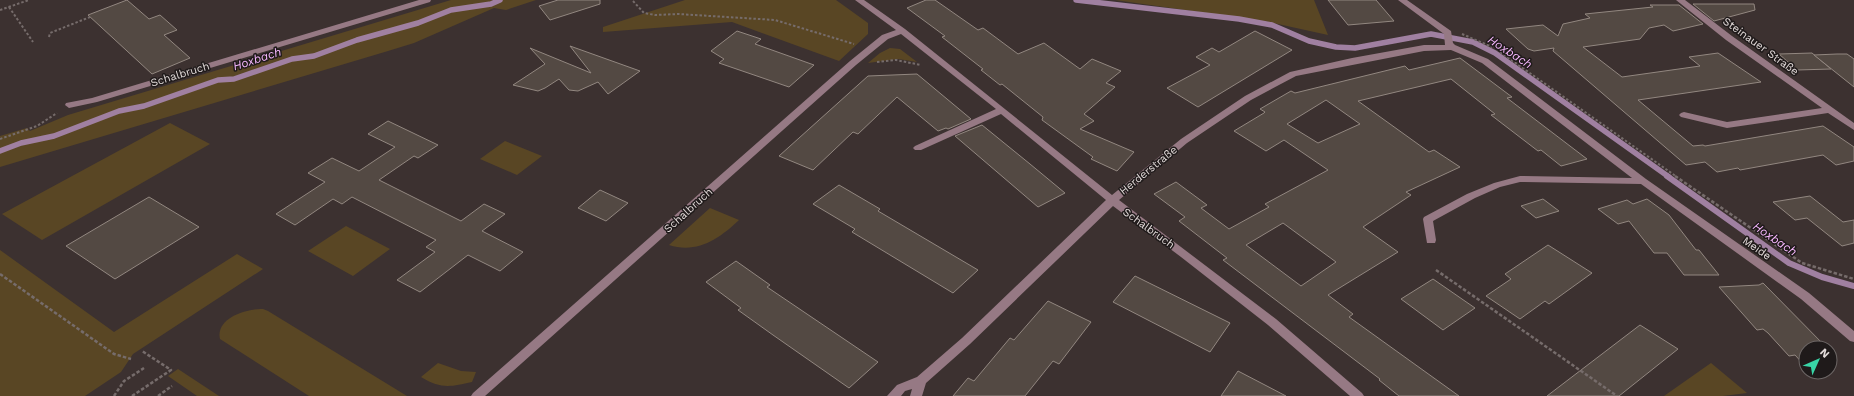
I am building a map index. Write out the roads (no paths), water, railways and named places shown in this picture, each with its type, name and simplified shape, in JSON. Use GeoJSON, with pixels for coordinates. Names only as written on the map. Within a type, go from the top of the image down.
{"type":"FeatureCollection","features":[{"type":"Feature","properties":{"kind":"street","name":"Schalbruch"},"geometry":{"type":"LineString","coordinates":[[69,105],[94,100],[427,0]]}},
{"type":"Feature","properties":{"kind":"street","name":"Schalbruch"},"geometry":{"type":"LineString","coordinates":[[859,0],[902,31],[1002,110],[1112,200],[1185,254],[1272,322],[1358,396]]}},
{"type":"Feature","properties":{"kind":"street"},"geometry":{"type":"LineString","coordinates":[[1402,0],[1446,31],[1451,46]]}},
{"type":"Feature","properties":{"kind":"street","name":"Steinauer Straße"},"geometry":{"type":"LineString","coordinates":[[1680,0],[1729,38],[1854,127]]}},
{"type":"Feature","properties":{"kind":"street","name":"Schalbruch"},"geometry":{"type":"LineString","coordinates":[[477,396],[639,254],[852,63],[885,37],[902,31]]}},
{"type":"Feature","properties":{"kind":"street","name":"Meide"},"geometry":{"type":"LineString","coordinates":[[1424,48],[1451,46],[1485,61],[1643,181],[1805,296],[1854,338]]}},
{"type":"Feature","properties":{"kind":"street","name":"Herderstraße"},"geometry":{"type":"LineString","coordinates":[[892,396],[901,388],[921,380],[966,341],[1112,200],[1184,141],[1248,98],[1292,74],[1424,48]]}},
{"type":"Feature","properties":{"kind":"street"},"geometry":{"type":"LineString","coordinates":[[918,148],[1002,110]]}},
{"type":"Feature","properties":{"kind":"street"},"geometry":{"type":"LineString","coordinates":[[1684,115],[1728,125],[1829,110]]}},
{"type":"Feature","properties":{"kind":"street"},"geometry":{"type":"LineString","coordinates":[[1431,240],[1428,219],[1471,196],[1497,185],[1520,180],[1643,181]]}},
{"type":"Feature","properties":{"kind":"street"},"geometry":{"type":"LineString","coordinates":[[916,396],[921,380]]}},
{"type":"Feature","properties":{"kind":"waterway","name":"Hoxbach"},"geometry":{"type":"LineString","coordinates":[[0,151],[21,143],[54,136],[119,111],[144,106],[218,80],[234,79],[292,59],[314,56],[357,40],[418,23],[451,10],[491,4],[500,0]]}},
{"type":"Feature","properties":{"kind":"waterway","name":"Hoxbach"},"geometry":{"type":"LineString","coordinates":[[1076,0],[1239,19],[1272,25],[1309,41],[1336,47],[1355,48],[1431,34],[1473,42],[1495,53],[1669,177]]}},
{"type":"Feature","properties":{"kind":"waterway","name":"Hoxbach"},"geometry":{"type":"LineString","coordinates":[[1667,176],[1789,263],[1822,277],[1854,286]]}}]}
